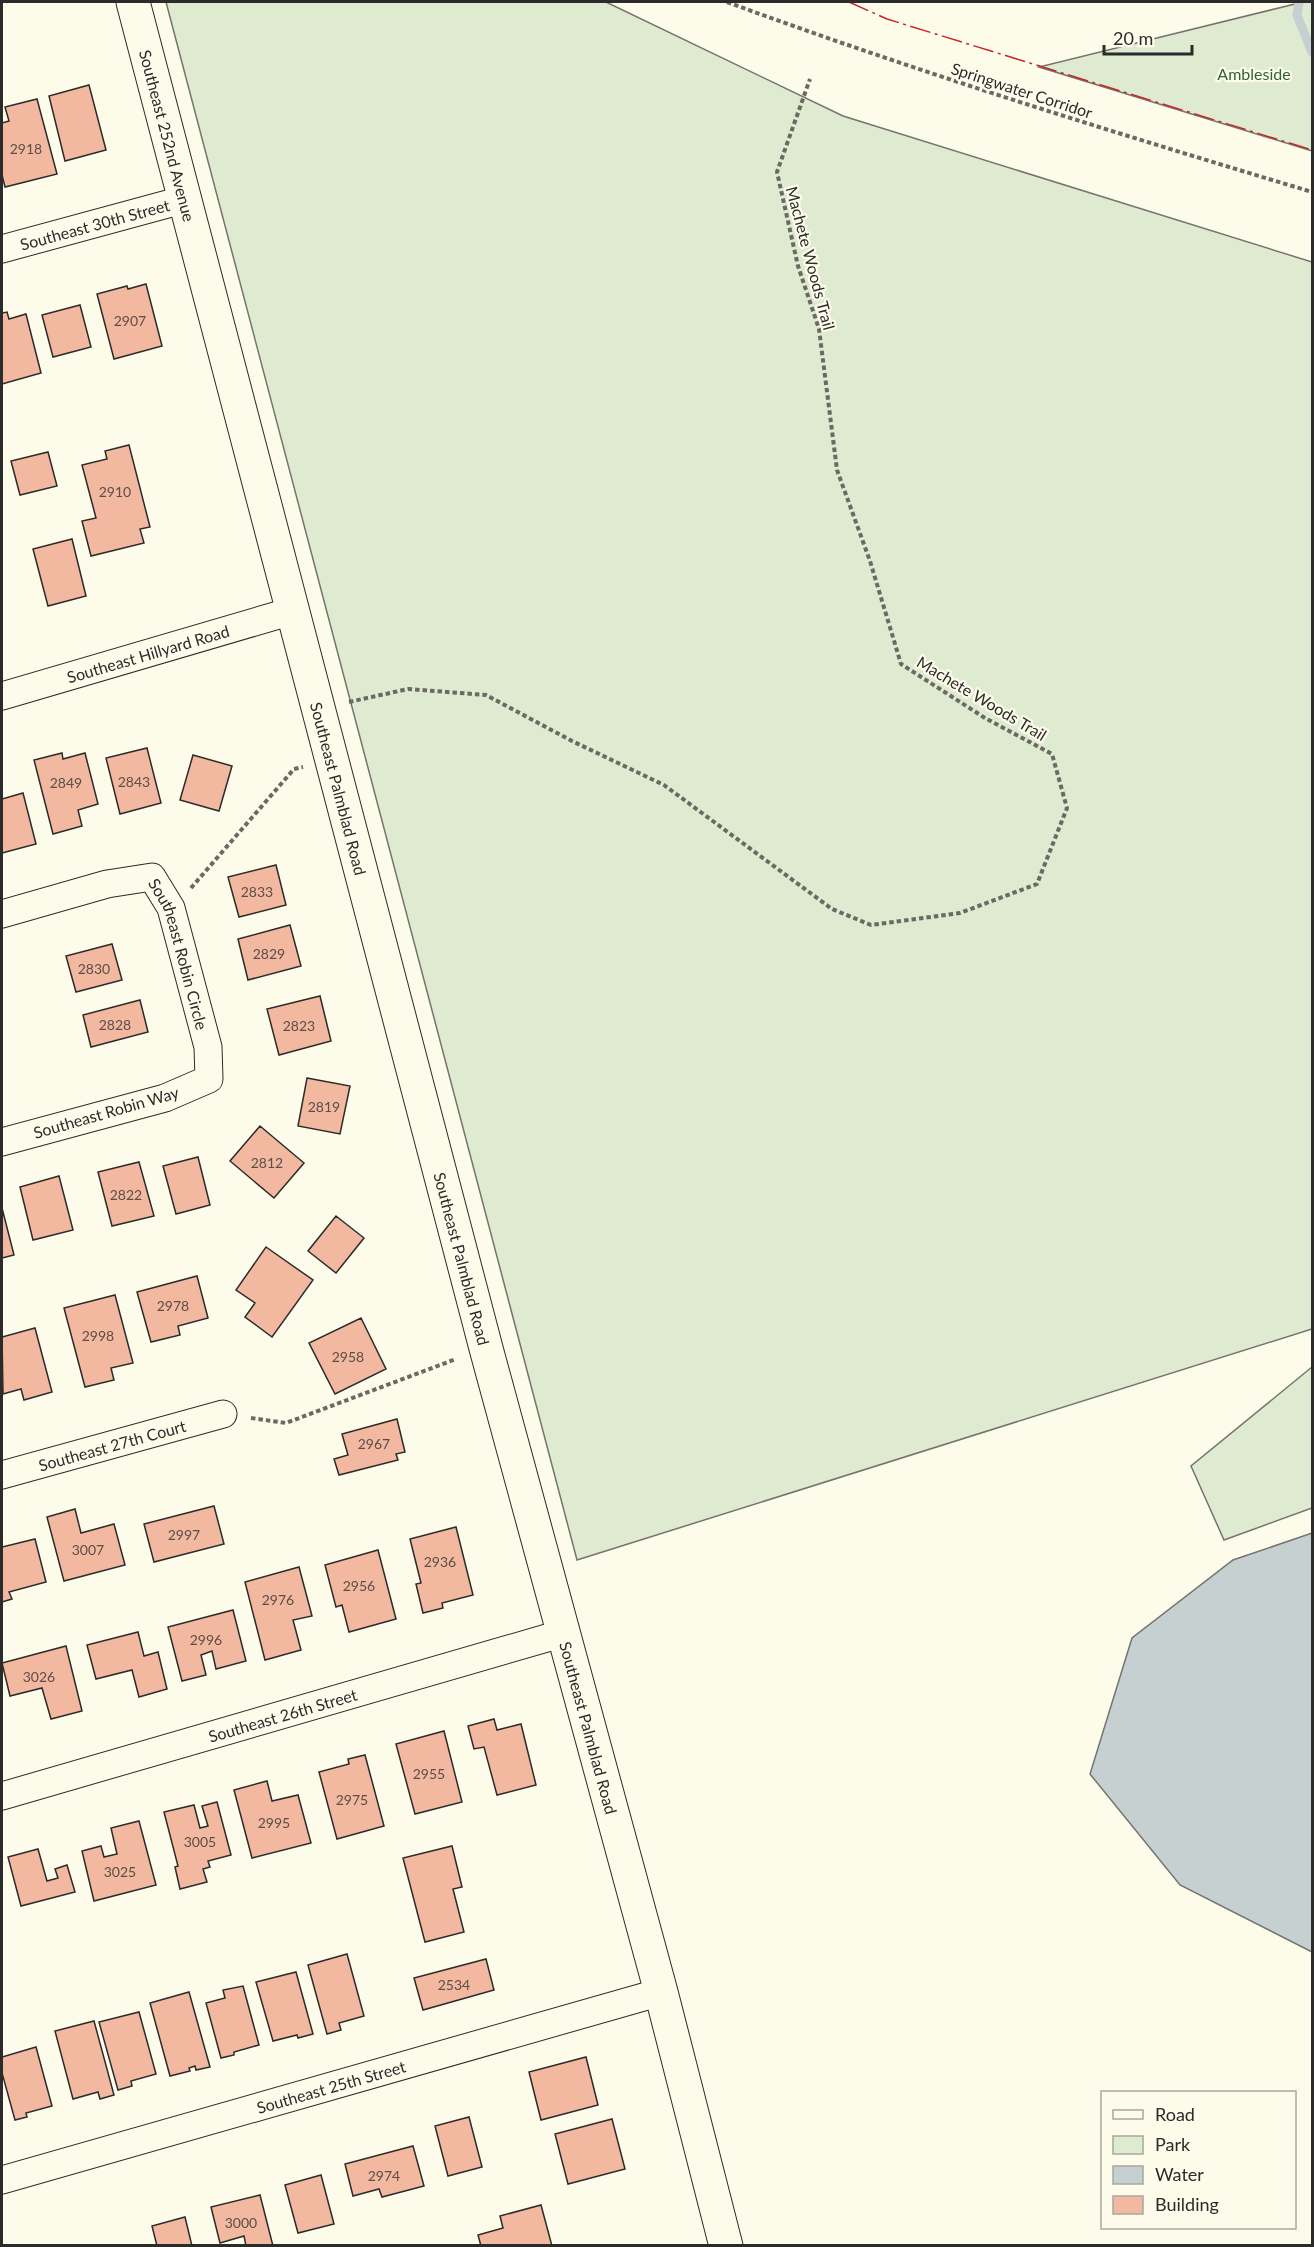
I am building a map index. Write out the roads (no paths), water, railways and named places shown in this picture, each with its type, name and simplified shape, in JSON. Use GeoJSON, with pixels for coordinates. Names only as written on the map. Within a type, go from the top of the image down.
{"type":"FeatureCollection","features":[{"type":"Feature","properties":{"kind":"street","name":"Southeast 252nd Avenue"},"geometry":{"type":"LineString","coordinates":[[133,2],[204,269]]}},
{"type":"Feature","properties":{"kind":"street","name":"Southeast 30th Street"},"geometry":{"type":"LineString","coordinates":[[2,249],[186,198]]}},
{"type":"Feature","properties":{"kind":"street","name":"Southeast Palmblad Road"},"geometry":{"type":"LineString","coordinates":[[204,269],[487,1352],[661,1992],[726,2246]]}},
{"type":"Feature","properties":{"kind":"street","name":"Southeast Hillyard Road"},"geometry":{"type":"LineString","coordinates":[[2,696],[292,611]]}},
{"type":"Feature","properties":{"kind":"street","name":"Southeast Robin Circle"},"geometry":{"type":"LineString","coordinates":[[2,914],[107,884],[152,877],[171,908],[208,1047],[209,1079]]}},
{"type":"Feature","properties":{"kind":"street","name":"Southeast Robin Way"},"geometry":{"type":"LineString","coordinates":[[2,1142],[165,1098],[209,1079]]}},
{"type":"Feature","properties":{"kind":"street","name":"Southeast 27th Court"},"geometry":{"type":"LineString","coordinates":[[2,1475],[223,1414]]}},
{"type":"Feature","properties":{"kind":"street","name":"Southeast 26th Street"},"geometry":{"type":"LineString","coordinates":[[2,1796],[564,1633]]}},
{"type":"Feature","properties":{"kind":"street","name":"Southeast 25th Street"},"geometry":{"type":"LineString","coordinates":[[2,2180],[661,1992]]}},
{"type":"Feature","properties":{"kind":"water"},"geometry":{"type":"Polygon","coordinates":[[[1312,1533],[1312,1952],[1180,1885],[1090,1774],[1132,1638],[1233,1560],[1312,1533]]]}},
{"type":"Feature","properties":{"kind":"waterway"},"geometry":{"type":"LineString","coordinates":[[1299,2],[1297,15],[1312,52]]}},
{"type":"Feature","properties":{"kind":"park label","name":"Ambleside"},"geometry":{"type":"Point","coordinates":[1254,73]}}]}
